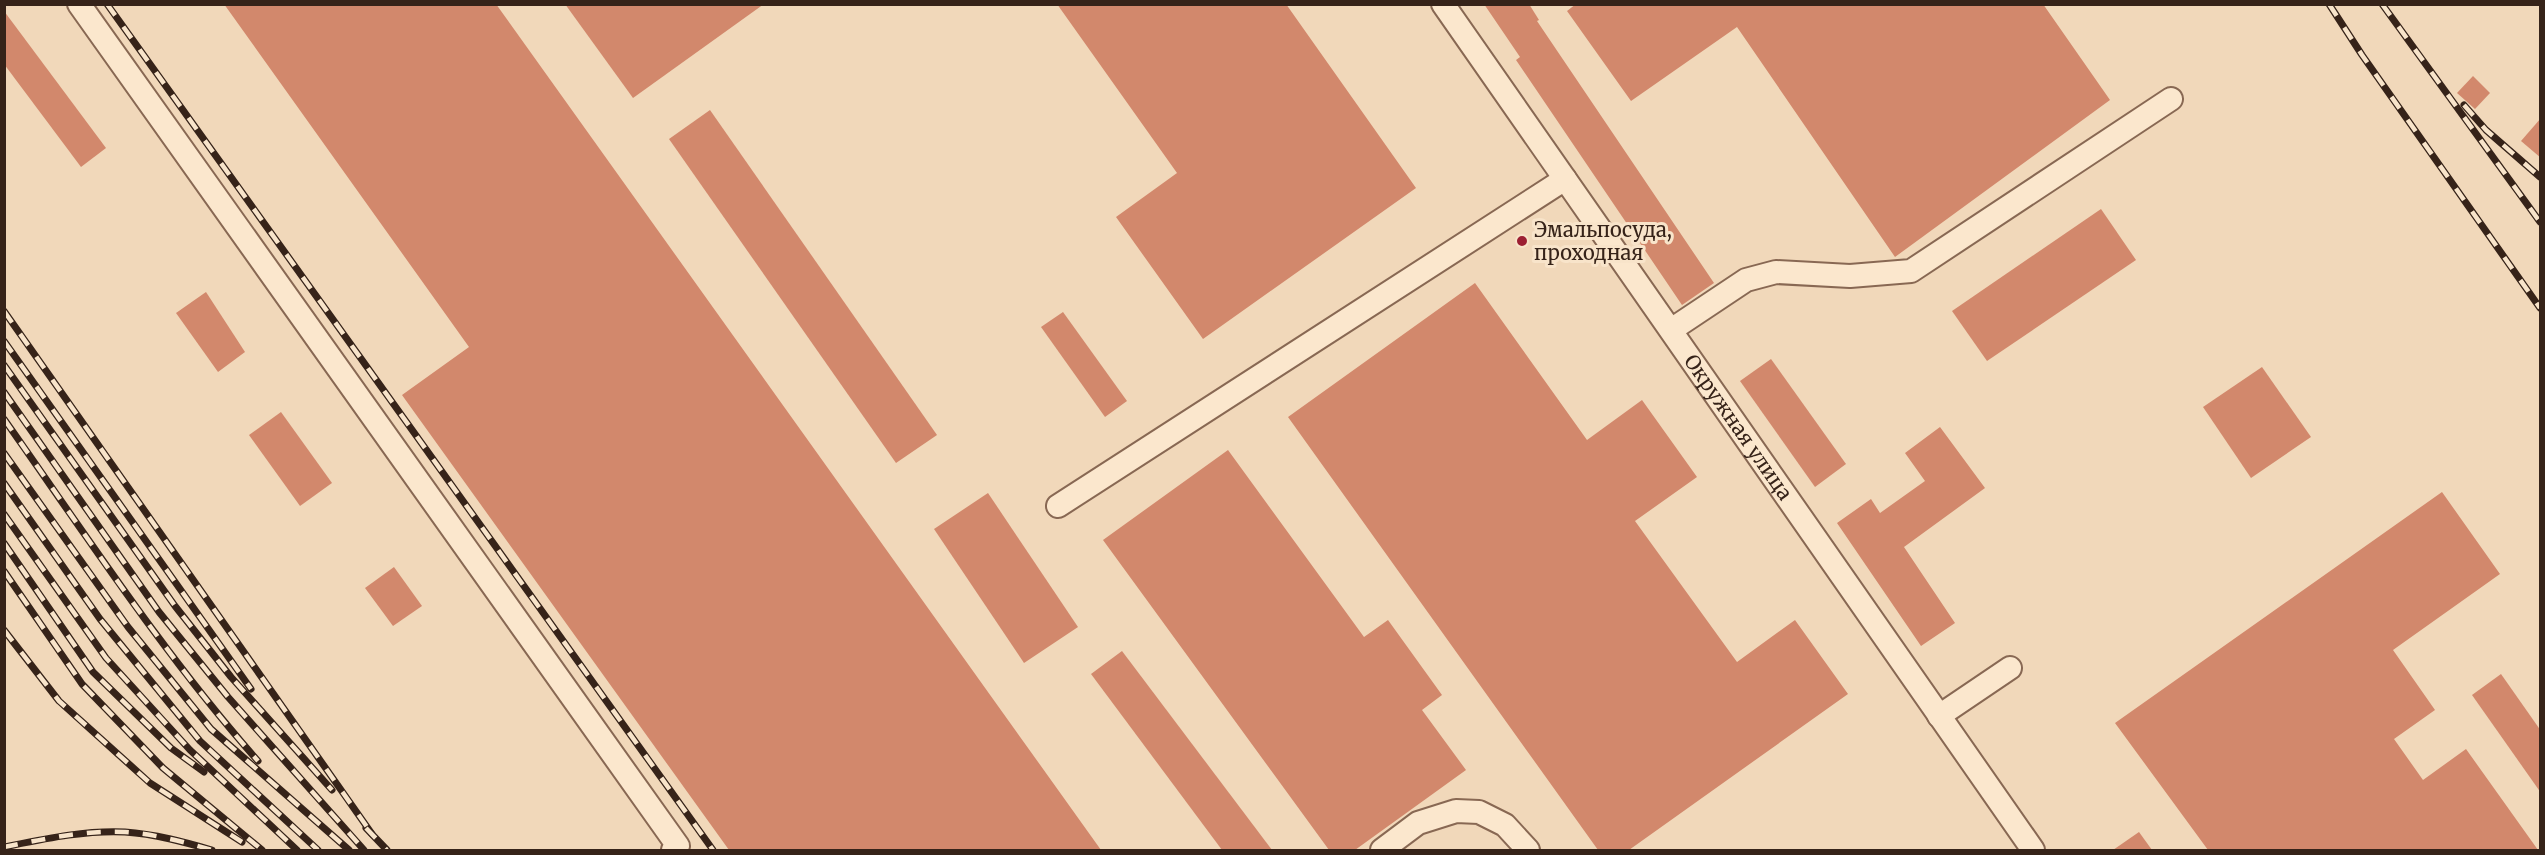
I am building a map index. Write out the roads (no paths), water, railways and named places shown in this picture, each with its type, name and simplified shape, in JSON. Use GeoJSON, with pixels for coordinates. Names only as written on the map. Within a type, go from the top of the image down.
{"type":"FeatureCollection","features":[{"type":"Feature","properties":{"kind":"street"},"geometry":{"type":"LineString","coordinates":[[78,4],[677,849]]}},
{"type":"Feature","properties":{"kind":"street","name":"Окружная улица"},"geometry":{"type":"LineString","coordinates":[[1443,4],[2033,850]]}},
{"type":"Feature","properties":{"kind":"street"},"geometry":{"type":"LineString","coordinates":[[1671,330],[1746,280],[1776,272],[1850,276],[1911,271],[2171,99]]}},
{"type":"Feature","properties":{"kind":"street"},"geometry":{"type":"LineString","coordinates":[[1058,506],[1565,179]]}},
{"type":"Feature","properties":{"kind":"street"},"geometry":{"type":"LineString","coordinates":[[1940,716],[2010,668]]}},
{"type":"Feature","properties":{"kind":"street"},"geometry":{"type":"LineString","coordinates":[[1382,850],[1418,824],[1456,811],[1479,812],[1505,825],[1528,850]]}},
{"type":"Feature","properties":{"kind":"railway"},"geometry":{"type":"LineString","coordinates":[[107,4],[713,850]]}},
{"type":"Feature","properties":{"kind":"railway"},"geometry":{"type":"LineString","coordinates":[[2329,4],[2362,55],[2540,308]]}},
{"type":"Feature","properties":{"kind":"railway"},"geometry":{"type":"LineString","coordinates":[[2382,4],[2540,222]]}},
{"type":"Feature","properties":{"kind":"railway"},"geometry":{"type":"LineString","coordinates":[[2464,105],[2486,130],[2540,177]]}},
{"type":"Feature","properties":{"kind":"railway"},"geometry":{"type":"LineString","coordinates":[[4,311],[372,834]]}},
{"type":"Feature","properties":{"kind":"railway"},"geometry":{"type":"LineString","coordinates":[[4,341],[251,689]]}},
{"type":"Feature","properties":{"kind":"railway"},"geometry":{"type":"LineString","coordinates":[[4,365],[175,606],[231,677],[332,790]]}},
{"type":"Feature","properties":{"kind":"railway"},"geometry":{"type":"LineString","coordinates":[[4,392],[159,612],[228,697],[364,850]]}},
{"type":"Feature","properties":{"kind":"railway"},"geometry":{"type":"LineString","coordinates":[[4,419],[158,637],[223,721],[258,761]]}},
{"type":"Feature","properties":{"kind":"railway"},"geometry":{"type":"LineString","coordinates":[[4,453],[128,627],[211,729],[349,850]]}},
{"type":"Feature","properties":{"kind":"railway"},"geometry":{"type":"LineString","coordinates":[[4,483],[100,619],[200,741],[318,850]]}},
{"type":"Feature","properties":{"kind":"railway"},"geometry":{"type":"LineString","coordinates":[[4,514],[106,658],[190,750],[297,850]]}},
{"type":"Feature","properties":{"kind":"railway"},"geometry":{"type":"LineString","coordinates":[[4,543],[93,672],[171,748],[204,772]]}},
{"type":"Feature","properties":{"kind":"railway"},"geometry":{"type":"LineString","coordinates":[[4,571],[82,684],[163,768],[262,850]]}},
{"type":"Feature","properties":{"kind":"railway"},"geometry":{"type":"LineString","coordinates":[[4,630],[59,701],[150,783],[242,842]]}},
{"type":"Feature","properties":{"kind":"railway"},"geometry":{"type":"LineString","coordinates":[[366,828],[387,850]]}},
{"type":"Feature","properties":{"kind":"railway"},"geometry":{"type":"LineString","coordinates":[[4,847],[95,832],[125,832],[158,836],[212,850]]}},
{"type":"Feature","properties":{"kind":"place","name":"Эмальпосуда, проходная"},"geometry":{"type":"Point","coordinates":[1522,241]}}]}
